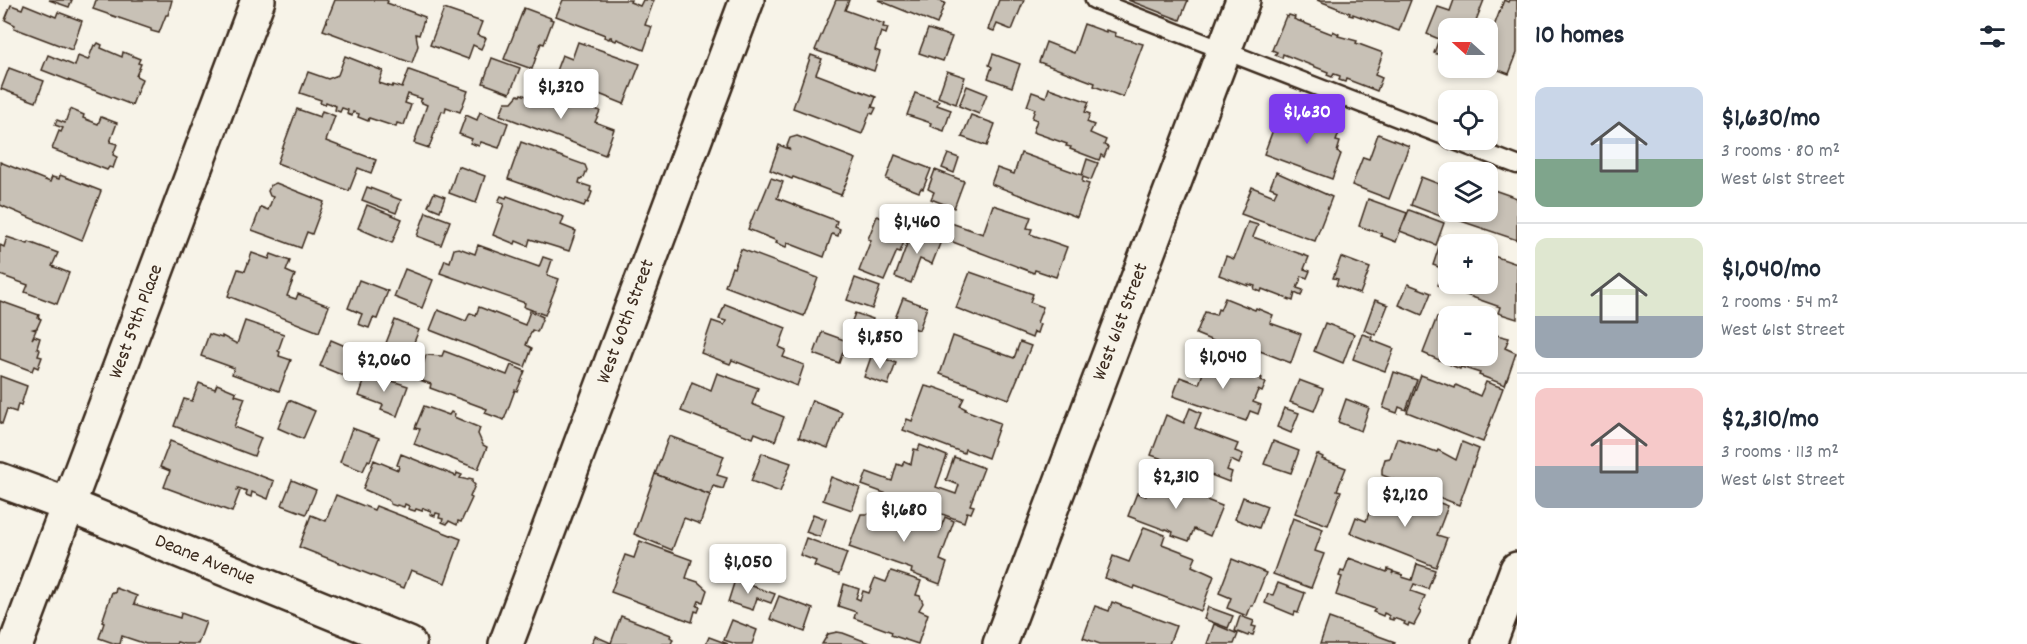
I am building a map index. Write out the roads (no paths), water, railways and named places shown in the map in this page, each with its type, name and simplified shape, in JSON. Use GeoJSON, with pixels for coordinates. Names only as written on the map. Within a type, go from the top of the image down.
{"type":"FeatureCollection","features":[{"type":"Feature","properties":{"kind":"street","name":"West 59th Place"},"geometry":{"type":"LineString","coordinates":[[16,644],[258,0]]}},
{"type":"Feature","properties":{"kind":"street","name":"West 60th Street"},"geometry":{"type":"LineString","coordinates":[[506,644],[747,0]]}},
{"type":"Feature","properties":{"kind":"street","name":"West 61st Street"},"geometry":{"type":"LineString","coordinates":[[1000,644],[1243,0]]}},
{"type":"Feature","properties":{"kind":"street","name":"Deane Avenue"},"geometry":{"type":"LineString","coordinates":[[0,480],[68,505],[409,644]]}},
{"type":"Feature","properties":{"kind":"street"},"geometry":{"type":"LineString","coordinates":[[1489,644],[1517,568]]}},
{"type":"Feature","properties":{"kind":"lane"},"geometry":{"type":"LineString","coordinates":[[1094,0],[1438,134]]}},
{"type":"Feature","properties":{"kind":"lane"},"geometry":{"type":"LineString","coordinates":[[1479,150],[1517,165]]}}]}
